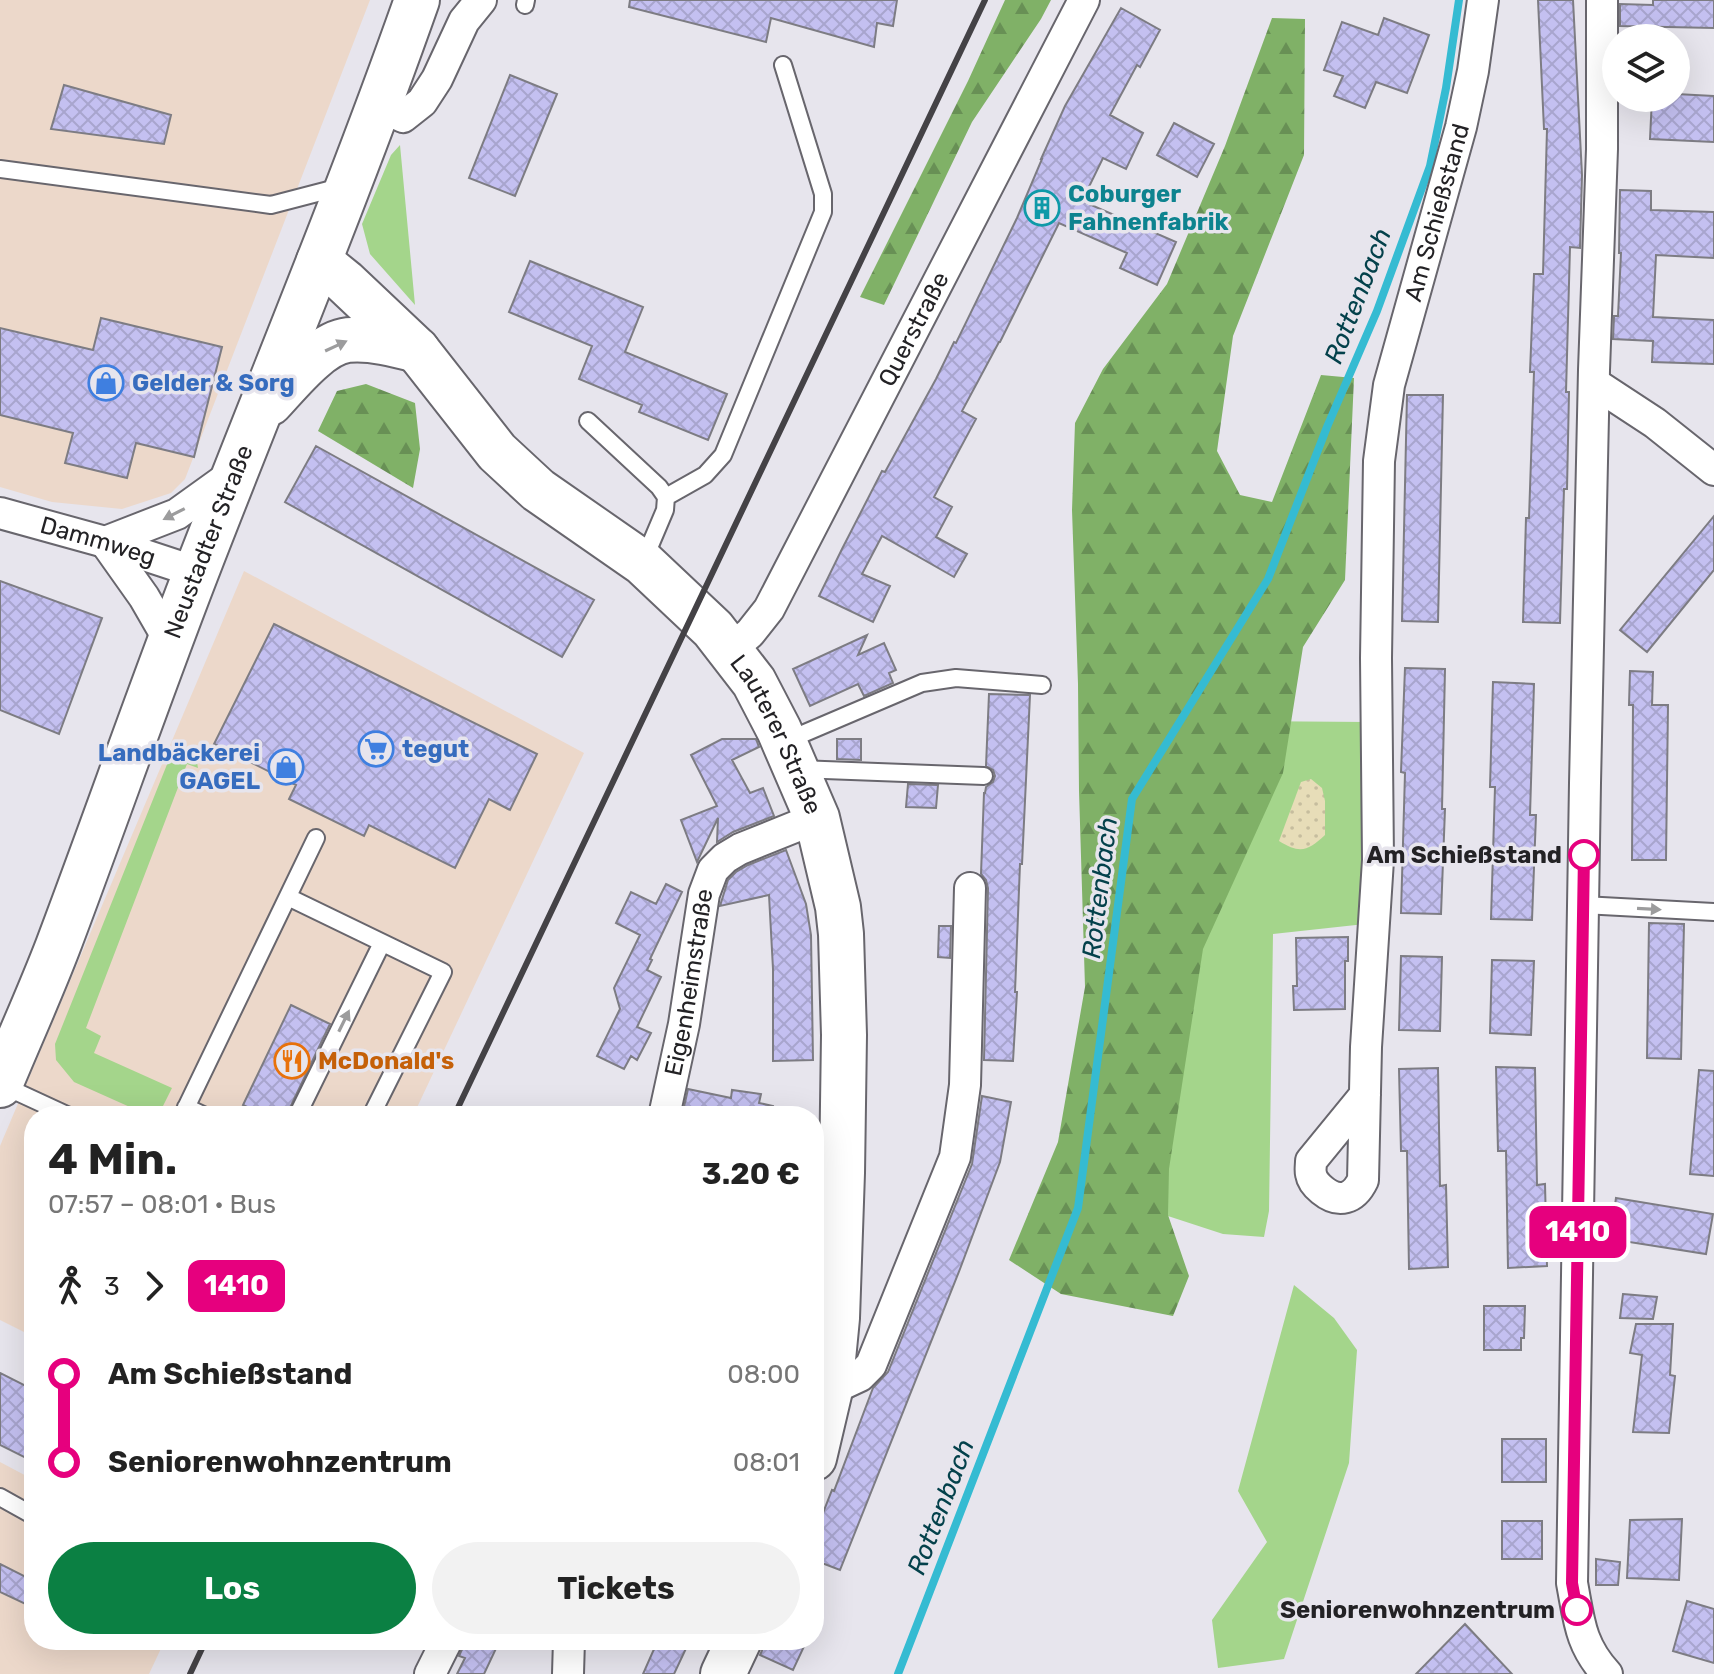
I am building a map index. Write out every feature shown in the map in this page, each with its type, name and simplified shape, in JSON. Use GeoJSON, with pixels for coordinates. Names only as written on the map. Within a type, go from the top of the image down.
{"type":"FeatureCollection","features":[{"type":"Feature","properties":{"kind":"street","name":"Neustadter Straße"},"geometry":{"type":"LineString","coordinates":[[0,1085],[58,946],[196,572],[380,106],[417,0]]}},
{"type":"Feature","properties":{"kind":"street"},"geometry":{"type":"LineString","coordinates":[[380,106],[403,117],[422,102],[437,79],[464,21],[481,0]]}},
{"type":"Feature","properties":{"kind":"street","name":"Querstraße"},"geometry":{"type":"LineString","coordinates":[[730,650],[750,633],[769,609],[1084,0]]}},
{"type":"Feature","properties":{"kind":"street","name":"Am Schießstand"},"geometry":{"type":"LineString","coordinates":[[1365,1095],[1378,860],[1376,658],[1379,461],[1389,385],[1461,127],[1483,0]]}},
{"type":"Feature","properties":{"kind":"street"},"geometry":{"type":"LineString","coordinates":[[1602,0],[1602,149],[1583,905],[1572,1583],[1582,1636],[1607,1674]]}},
{"type":"Feature","properties":{"kind":"street","name":"Lauterer Straße"},"geometry":{"type":"LineString","coordinates":[[319,261],[417,350],[497,452],[538,490],[643,563],[703,620],[754,682],[790,755],[817,818],[838,907],[841,934],[844,1035],[838,1303],[830,1390],[824,1416]]}},
{"type":"Feature","properties":{"kind":"street"},"geometry":{"type":"LineString","coordinates":[[257,416],[300,371],[331,345],[347,340],[388,342],[417,350]]}},
{"type":"Feature","properties":{"kind":"street"},"geometry":{"type":"LineString","coordinates":[[1594,383],[1655,423],[1714,470]]}},
{"type":"Feature","properties":{"kind":"street"},"geometry":{"type":"LineString","coordinates":[[170,642],[144,597],[105,542],[177,514],[236,472]]}},
{"type":"Feature","properties":{"kind":"street","name":"Dammweg"},"geometry":{"type":"LineString","coordinates":[[0,513],[105,542],[196,572]]}},
{"type":"Feature","properties":{"kind":"street","name":"Eigenheimstraße"},"geometry":{"type":"LineString","coordinates":[[666,1106],[684,1024],[704,894],[713,870],[740,849],[817,818]]}},
{"type":"Feature","properties":{"kind":"street"},"geometry":{"type":"LineString","coordinates":[[830,1390],[860,1376],[871,1365],[955,1157],[965,1085],[970,888]]}},
{"type":"Feature","properties":{"kind":"street"},"geometry":{"type":"LineString","coordinates":[[430,1674],[442,1650]]}},
{"type":"Feature","properties":{"kind":"street"},"geometry":{"type":"LineString","coordinates":[[568,1674],[569,1650]]}},
{"type":"Feature","properties":{"kind":"street"},"geometry":{"type":"LineString","coordinates":[[723,1674],[734,1650]]}},
{"type":"Feature","properties":{"kind":"lane"},"geometry":{"type":"LineString","coordinates":[[666,497],[705,475],[723,455],[823,212],[823,194],[783,65]]}},
{"type":"Feature","properties":{"kind":"lane"},"geometry":{"type":"LineString","coordinates":[[0,169],[271,205],[349,185]]}},
{"type":"Feature","properties":{"kind":"lane"},"geometry":{"type":"LineString","coordinates":[[588,421],[666,497],[665,510],[643,563]]}},
{"type":"Feature","properties":{"kind":"lane"},"geometry":{"type":"LineString","coordinates":[[790,755],[922,683],[956,678],[1042,685]]}},
{"type":"Feature","properties":{"kind":"lane"},"geometry":{"type":"LineString","coordinates":[[790,755],[984,776]]}},
{"type":"Feature","properties":{"kind":"lane"},"geometry":{"type":"LineString","coordinates":[[187,1106],[316,838]]}},
{"type":"Feature","properties":{"kind":"lane"},"geometry":{"type":"LineString","coordinates":[[288,897],[443,972],[376,1106]]}},
{"type":"Feature","properties":{"kind":"lane"},"geometry":{"type":"LineString","coordinates":[[1583,905],[1714,912]]}},
{"type":"Feature","properties":{"kind":"lane"},"geometry":{"type":"LineString","coordinates":[[302,1106],[382,943]]}},
{"type":"Feature","properties":{"kind":"lane"},"geometry":{"type":"LineString","coordinates":[[0,1085],[47,1106]]}},
{"type":"Feature","properties":{"kind":"lane"},"geometry":{"type":"LineString","coordinates":[[0,1497],[24,1510]]}},
{"type":"Feature","properties":{"kind":"shaded area"},"geometry":{"type":"Polygon","coordinates":[[[0,0],[370,0],[185,479],[171,493],[122,509],[52,502],[0,487],[0,0]]]}},
{"type":"Feature","properties":{"kind":"shaded area"},"geometry":{"type":"Polygon","coordinates":[[[244,571],[584,753],[418,1106],[24,1106],[24,1332],[0,1320],[0,1146],[244,571]]]}},
{"type":"Feature","properties":{"kind":"shaded area"},"geometry":{"type":"Polygon","coordinates":[[[0,1462],[24,1475],[24,1650],[160,1650],[149,1674],[0,1674],[0,1462]]]}},
{"type":"Feature","properties":{"kind":"green space"},"geometry":{"type":"Polygon","coordinates":[[[1005,0],[1051,0],[972,122],[884,305],[860,297],[968,81],[1005,0]]]}},
{"type":"Feature","properties":{"kind":"green space"},"geometry":{"type":"Polygon","coordinates":[[[1272,18],[1305,19],[1304,155],[1233,336],[1217,451],[1240,495],[1272,502],[1321,375],[1354,378],[1345,580],[1303,647],[1283,773],[1203,949],[1169,1169],[1168,1215],[1189,1276],[1173,1316],[1061,1294],[1009,1260],[1058,1142],[1085,987],[1072,510],[1075,423],[1103,369],[1167,284],[1225,146],[1272,18]]]}},
{"type":"Feature","properties":{"kind":"green space"},"geometry":{"type":"Polygon","coordinates":[[[400,145],[415,305],[370,254],[362,224],[391,155],[400,145]]]}},
{"type":"Feature","properties":{"kind":"green space"},"geometry":{"type":"Polygon","coordinates":[[[366,384],[415,403],[420,449],[413,488],[318,431],[337,391],[366,384]]]}},
{"type":"Feature","properties":{"kind":"green space"},"geometry":{"type":"Polygon","coordinates":[[[1217,721],[1368,722],[1365,924],[1273,934],[1269,1211],[1264,1237],[1223,1234],[1122,1201],[1217,721]]]}},
{"type":"Feature","properties":{"kind":"green space"},"geometry":{"type":"Polygon","coordinates":[[[176,742],[195,751],[198,768],[187,764],[86,1028],[101,1036],[94,1053],[172,1088],[163,1106],[128,1106],[74,1082],[56,1060],[55,1044],[176,742]]]}},
{"type":"Feature","properties":{"kind":"green space"},"geometry":{"type":"Polygon","coordinates":[[[1294,1285],[1334,1318],[1357,1350],[1349,1463],[1284,1659],[1218,1668],[1212,1620],[1267,1542],[1238,1491],[1294,1285]]]}},
{"type":"Feature","properties":{"kind":"sand"},"geometry":{"type":"Polygon","coordinates":[[[1311,779],[1322,788],[1325,835],[1314,845],[1304,849],[1293,848],[1279,841],[1301,782],[1311,779]]]}},
{"type":"Feature","properties":{"kind":"building"},"geometry":{"type":"Polygon","coordinates":[[[630,0],[897,0],[893,26],[877,23],[874,47],[771,18],[766,42],[629,7],[630,0]]]}},
{"type":"Feature","properties":{"kind":"building"},"geometry":{"type":"Polygon","coordinates":[[[1538,0],[1573,0],[1582,175],[1580,248],[1570,247],[1567,489],[1564,489],[1560,623],[1523,622],[1534,372],[1530,372],[1534,274],[1543,274],[1547,129],[1544,129],[1538,0]]]}},
{"type":"Feature","properties":{"kind":"building"},"geometry":{"type":"Polygon","coordinates":[[[1653,0],[1714,0],[1714,28],[1690,27],[1690,24],[1620,24],[1620,4],[1653,5],[1653,0]]]}},
{"type":"Feature","properties":{"kind":"building"},"geometry":{"type":"Polygon","coordinates":[[[1121,8],[1160,30],[1110,115],[1143,133],[1126,169],[1103,158],[1082,201],[1176,242],[1157,285],[1120,268],[1127,253],[1059,223],[962,411],[976,419],[934,497],[952,507],[936,537],[967,554],[954,577],[882,536],[862,574],[890,586],[873,622],[819,596],[882,471],[885,472],[956,343],[1017,218],[1065,106],[1121,8]]]}},
{"type":"Feature","properties":{"kind":"building"},"geometry":{"type":"Polygon","coordinates":[[[1384,18],[1429,35],[1407,93],[1376,82],[1365,108],[1334,96],[1343,76],[1324,70],[1342,22],[1378,35],[1384,18]]]}},
{"type":"Feature","properties":{"kind":"building"},"geometry":{"type":"Polygon","coordinates":[[[510,75],[557,94],[515,196],[469,178],[510,75]]]}},
{"type":"Feature","properties":{"kind":"building"},"geometry":{"type":"Polygon","coordinates":[[[64,85],[171,115],[164,144],[51,129],[64,85]]]}},
{"type":"Feature","properties":{"kind":"building"},"geometry":{"type":"Polygon","coordinates":[[[1690,95],[1714,96],[1714,142],[1650,139],[1651,112],[1690,112],[1690,95]]]}},
{"type":"Feature","properties":{"kind":"building"},"geometry":{"type":"Polygon","coordinates":[[[1174,123],[1214,144],[1197,177],[1157,155],[1174,123]]]}},
{"type":"Feature","properties":{"kind":"building"},"geometry":{"type":"Polygon","coordinates":[[[1620,190],[1651,191],[1651,210],[1714,212],[1714,258],[1656,255],[1653,317],[1714,320],[1714,364],[1652,362],[1653,341],[1613,339],[1614,316],[1618,316],[1621,253],[1620,190]]]}},
{"type":"Feature","properties":{"kind":"building"},"geometry":{"type":"Polygon","coordinates":[[[530,261],[643,307],[625,352],[727,394],[708,440],[639,412],[642,405],[579,379],[592,346],[509,312],[530,261]]]}},
{"type":"Feature","properties":{"kind":"building","name":"Gelder & Sorg"},"geometry":{"type":"Polygon","coordinates":[[[101,318],[222,347],[194,457],[136,443],[127,478],[65,463],[73,433],[0,415],[0,328],[93,350],[101,318]]]}},
{"type":"Feature","properties":{"kind":"building"},"geometry":{"type":"Polygon","coordinates":[[[1407,395],[1443,395],[1438,622],[1402,621],[1407,395]]]}},
{"type":"Feature","properties":{"kind":"building"},"geometry":{"type":"Polygon","coordinates":[[[316,446],[594,600],[562,657],[285,502],[316,446]]]}},
{"type":"Feature","properties":{"kind":"building"},"geometry":{"type":"Polygon","coordinates":[[[1714,516],[1714,570],[1647,652],[1620,630],[1714,516]]]}},
{"type":"Feature","properties":{"kind":"building"},"geometry":{"type":"Polygon","coordinates":[[[0,581],[102,618],[59,734],[0,710],[0,581]]]}},
{"type":"Feature","properties":{"kind":"building","name":"tegut"},"geometry":{"type":"Polygon","coordinates":[[[274,624],[537,754],[510,810],[489,799],[455,868],[369,825],[364,836],[289,799],[296,785],[214,744],[274,624]]]}},
{"type":"Feature","properties":{"kind":"building"},"geometry":{"type":"Polygon","coordinates":[[[867,635],[858,655],[884,643],[896,670],[889,673],[893,683],[864,696],[858,684],[810,706],[793,669],[867,635]]]}},
{"type":"Feature","properties":{"kind":"building"},"geometry":{"type":"Polygon","coordinates":[[[1405,668],[1445,669],[1441,914],[1401,913],[1405,668]]]}},
{"type":"Feature","properties":{"kind":"building"},"geometry":{"type":"Polygon","coordinates":[[[1630,671],[1653,672],[1652,705],[1668,705],[1666,860],[1632,860],[1633,705],[1629,705],[1630,671]]]}},
{"type":"Feature","properties":{"kind":"building"},"geometry":{"type":"Polygon","coordinates":[[[1493,682],[1534,684],[1530,815],[1536,815],[1532,920],[1491,919],[1495,787],[1490,787],[1493,682]]]}},
{"type":"Feature","properties":{"kind":"building"},"geometry":{"type":"Polygon","coordinates":[[[989,694],[1030,695],[1013,1061],[984,1060],[988,888],[981,874],[984,793],[995,776],[993,770],[986,766],[989,694]]]}},
{"type":"Feature","properties":{"kind":"building"},"geometry":{"type":"Polygon","coordinates":[[[722,739],[756,739],[759,747],[732,760],[750,793],[763,788],[774,816],[733,832],[717,842],[718,818],[697,862],[681,820],[717,806],[691,755],[722,739]]]}},
{"type":"Feature","properties":{"kind":"building"},"geometry":{"type":"Polygon","coordinates":[[[837,739],[861,739],[861,760],[837,759],[837,739]]]}},
{"type":"Feature","properties":{"kind":"building"},"geometry":{"type":"Polygon","coordinates":[[[908,784],[938,785],[936,808],[906,807],[908,784]]]}},
{"type":"Feature","properties":{"kind":"building"},"geometry":{"type":"Polygon","coordinates":[[[786,850],[806,904],[811,935],[813,1060],[773,1061],[769,895],[720,906],[728,880],[736,872],[786,850]]]}},
{"type":"Feature","properties":{"kind":"building"},"geometry":{"type":"Polygon","coordinates":[[[666,884],[682,892],[647,970],[661,977],[637,1027],[651,1033],[637,1060],[631,1056],[624,1069],[597,1056],[620,1009],[614,988],[640,935],[616,923],[631,892],[656,904],[666,884]]]}},
{"type":"Feature","properties":{"kind":"building"},"geometry":{"type":"Polygon","coordinates":[[[1649,923],[1684,924],[1681,1059],[1647,1058],[1649,923]]]}},
{"type":"Feature","properties":{"kind":"building"},"geometry":{"type":"Polygon","coordinates":[[[939,926],[951,926],[950,958],[938,957],[939,926]]]}},
{"type":"Feature","properties":{"kind":"building"},"geometry":{"type":"Polygon","coordinates":[[[1348,937],[1345,1009],[1294,1010],[1296,938],[1348,937]]]}},
{"type":"Feature","properties":{"kind":"building"},"geometry":{"type":"Polygon","coordinates":[[[1401,956],[1442,957],[1440,1031],[1399,1030],[1401,956]]]}},
{"type":"Feature","properties":{"kind":"building"},"geometry":{"type":"Polygon","coordinates":[[[1492,960],[1534,961],[1531,1035],[1490,1033],[1492,960]]]}},
{"type":"Feature","properties":{"kind":"building","name":"McDonald's"},"geometry":{"type":"Polygon","coordinates":[[[291,1005],[330,1024],[291,1106],[243,1105],[291,1005]]]}},
{"type":"Feature","properties":{"kind":"building"},"geometry":{"type":"Polygon","coordinates":[[[1496,1067],[1535,1068],[1537,1185],[1545,1184],[1547,1266],[1508,1268],[1506,1151],[1498,1151],[1496,1067]]]}},
{"type":"Feature","properties":{"kind":"building"},"geometry":{"type":"Polygon","coordinates":[[[1438,1068],[1440,1186],[1446,1185],[1448,1267],[1409,1269],[1407,1151],[1401,1151],[1399,1069],[1438,1068]]]}},
{"type":"Feature","properties":{"kind":"building"},"geometry":{"type":"Polygon","coordinates":[[[1699,1070],[1714,1071],[1714,1176],[1690,1174],[1699,1070]]]}},
{"type":"Feature","properties":{"kind":"building"},"geometry":{"type":"Polygon","coordinates":[[[688,1089],[731,1098],[732,1090],[761,1094],[759,1103],[773,1106],[684,1106],[688,1089]]]}},
{"type":"Feature","properties":{"kind":"building"},"geometry":{"type":"Polygon","coordinates":[[[982,1096],[1011,1102],[1000,1162],[840,1570],[824,1564],[824,1510],[873,1388],[888,1372],[972,1164],[982,1096]]]}},
{"type":"Feature","properties":{"kind":"building"},"geometry":{"type":"Polygon","coordinates":[[[1616,1198],[1713,1214],[1706,1254],[1610,1239],[1616,1198]]]}},
{"type":"Feature","properties":{"kind":"building"},"geometry":{"type":"Polygon","coordinates":[[[1623,1294],[1657,1297],[1653,1319],[1620,1318],[1623,1294]]]}},
{"type":"Feature","properties":{"kind":"building"},"geometry":{"type":"Polygon","coordinates":[[[1484,1306],[1525,1306],[1521,1350],[1484,1350],[1484,1306]]]}},
{"type":"Feature","properties":{"kind":"building"},"geometry":{"type":"Polygon","coordinates":[[[1636,1324],[1673,1324],[1670,1375],[1675,1376],[1669,1433],[1633,1432],[1642,1355],[1630,1353],[1636,1324]]]}},
{"type":"Feature","properties":{"kind":"building"},"geometry":{"type":"Polygon","coordinates":[[[0,1373],[24,1385],[24,1457],[0,1445],[0,1373]]]}},
{"type":"Feature","properties":{"kind":"building"},"geometry":{"type":"Polygon","coordinates":[[[1502,1439],[1546,1439],[1546,1482],[1502,1482],[1502,1439]]]}},
{"type":"Feature","properties":{"kind":"building"},"geometry":{"type":"Polygon","coordinates":[[[1682,1519],[1679,1580],[1627,1578],[1630,1520],[1682,1519]]]}},
{"type":"Feature","properties":{"kind":"building"},"geometry":{"type":"Polygon","coordinates":[[[1502,1521],[1542,1521],[1542,1559],[1502,1559],[1502,1521]]]}},
{"type":"Feature","properties":{"kind":"building"},"geometry":{"type":"Polygon","coordinates":[[[1596,1559],[1620,1562],[1618,1585],[1596,1585],[1596,1559]]]}},
{"type":"Feature","properties":{"kind":"building"},"geometry":{"type":"Polygon","coordinates":[[[0,1564],[24,1576],[24,1603],[0,1592],[0,1564]]]}},
{"type":"Feature","properties":{"kind":"building"},"geometry":{"type":"Polygon","coordinates":[[[1687,1601],[1714,1609],[1714,1663],[1673,1651],[1687,1601]]]}},
{"type":"Feature","properties":{"kind":"building","name":"Seniorenwohnzentrum"},"geometry":{"type":"Polygon","coordinates":[[[1465,1624],[1512,1674],[1416,1674],[1465,1624]]]}},
{"type":"Feature","properties":{"kind":"building"},"geometry":{"type":"Polygon","coordinates":[[[462,1650],[495,1650],[484,1674],[457,1674],[465,1658],[459,1656],[462,1650]]]}},
{"type":"Feature","properties":{"kind":"building"},"geometry":{"type":"Polygon","coordinates":[[[654,1650],[685,1650],[674,1674],[643,1674],[654,1650]]]}},
{"type":"Feature","properties":{"kind":"building"},"geometry":{"type":"Polygon","coordinates":[[[762,1650],[802,1650],[793,1670],[760,1655],[762,1650]]]}},
{"type":"Feature","properties":{"kind":"waterway","name":"Rottenbach"},"geometry":{"type":"LineString","coordinates":[[898,1674],[1078,1208],[1132,799],[1268,579],[1327,427],[1377,311],[1430,166],[1459,0]]}},
{"type":"Feature","properties":{"kind":"railway"},"geometry":{"type":"LineString","coordinates":[[459,1106],[985,0]]}},
{"type":"Feature","properties":{"kind":"railway"},"geometry":{"type":"LineString","coordinates":[[190,1674],[201,1650]]}},
{"type":"Feature","properties":{"kind":"bus line","name":"1410"},"geometry":{"type":"LineString","coordinates":[[1577,1610],[1572,1583],[1584,855]]}},
{"type":"Feature","properties":{"kind":"place","name":"Coburger Fahnenfabrik"},"geometry":{"type":"Point","coordinates":[1042,208]}},
{"type":"Feature","properties":{"kind":"place","name":"Gelder & Sorg"},"geometry":{"type":"Point","coordinates":[106,383]}},
{"type":"Feature","properties":{"kind":"place","name":"tegut"},"geometry":{"type":"Point","coordinates":[376,749]}},
{"type":"Feature","properties":{"kind":"place","name":"Landbäckerei GAGEL"},"geometry":{"type":"Point","coordinates":[286,767]}},
{"type":"Feature","properties":{"kind":"place","name":"Am Schießstand"},"geometry":{"type":"Point","coordinates":[1584,855]}},
{"type":"Feature","properties":{"kind":"place","name":"McDonald's"},"geometry":{"type":"Point","coordinates":[292,1061]}},
{"type":"Feature","properties":{"kind":"place","name":"Seniorenwohnzentrum"},"geometry":{"type":"Point","coordinates":[1577,1610]}}]}
